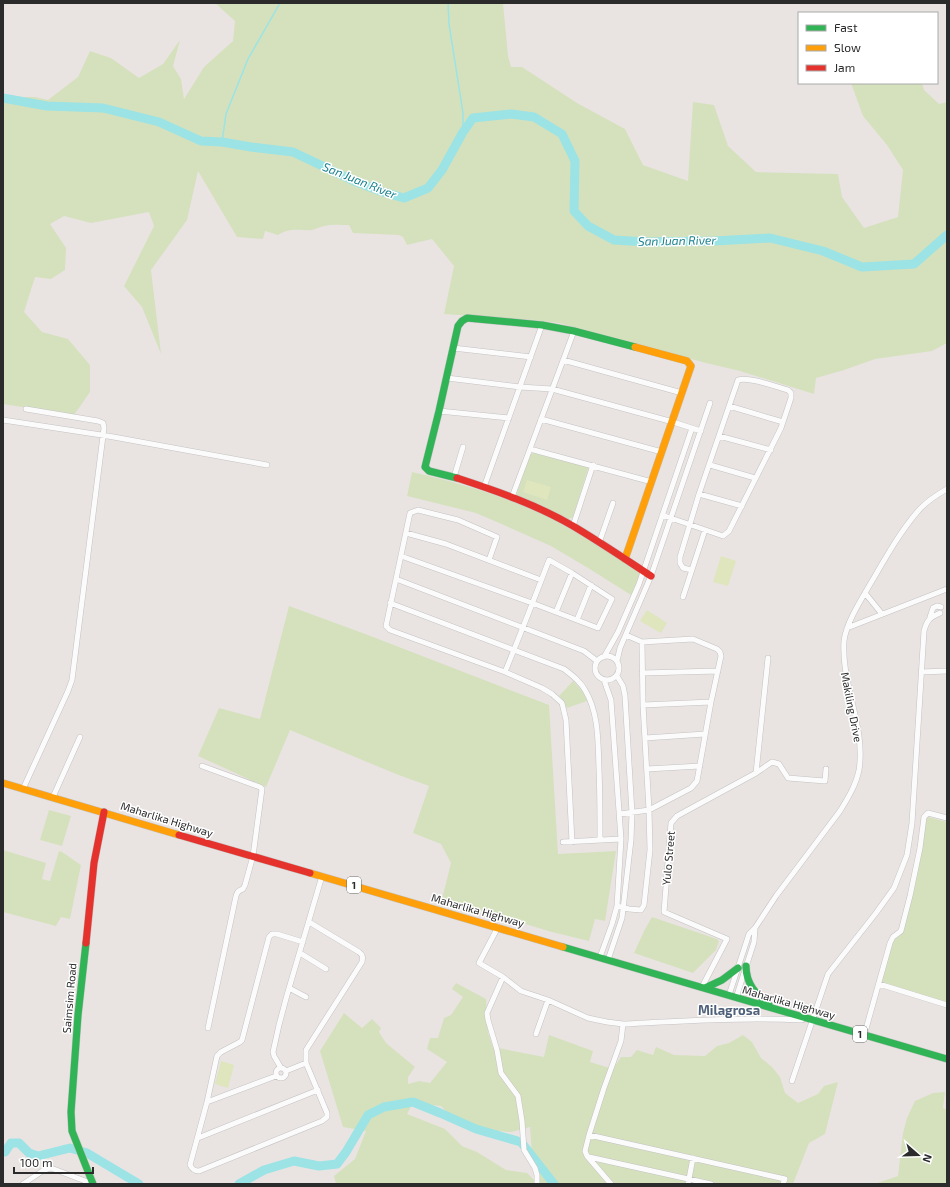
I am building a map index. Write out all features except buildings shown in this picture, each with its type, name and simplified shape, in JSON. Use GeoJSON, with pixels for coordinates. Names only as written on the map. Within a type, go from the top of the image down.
{"type":"FeatureCollection","features":[{"type":"Feature","properties":{"kind":"main road"},"geometry":{"type":"LineString","coordinates":[[625,559],[691,366],[687,361],[574,331],[542,325],[467,318],[462,321],[458,326],[425,467],[428,471],[454,477],[512,497],[573,526],[599,543],[625,559],[644,570],[651,576]]}},
{"type":"Feature","properties":{"kind":"main road","name":"Maharlika Highway"},"geometry":{"type":"LineString","coordinates":[[3,783],[498,927],[864,1036],[947,1059]]}},
{"type":"Feature","properties":{"kind":"main road","name":"Saimsim Road"},"geometry":{"type":"LineString","coordinates":[[93,1184],[71,1125],[71,1112],[78,1015],[94,863],[104,812]]}},
{"type":"Feature","properties":{"kind":"main road"},"geometry":{"type":"LineString","coordinates":[[746,966],[746,974],[758,997],[773,1009]]}},
{"type":"Feature","properties":{"kind":"main road"},"geometry":{"type":"LineString","coordinates":[[703,988],[722,980],[738,968]]}},
{"type":"Feature","properties":{"kind":"street"},"geometry":{"type":"LineString","coordinates":[[484,487],[542,325]]}},
{"type":"Feature","properties":{"kind":"street"},"geometry":{"type":"LineString","coordinates":[[512,497],[574,331]]}},
{"type":"Feature","properties":{"kind":"street"},"geometry":{"type":"LineString","coordinates":[[453,348],[531,357]]}},
{"type":"Feature","properties":{"kind":"street"},"geometry":{"type":"LineString","coordinates":[[563,360],[682,393]]}},
{"type":"Feature","properties":{"kind":"street"},"geometry":{"type":"LineString","coordinates":[[446,378],[520,387],[552,389],[701,431]]}},
{"type":"Feature","properties":{"kind":"street"},"geometry":{"type":"LineString","coordinates":[[662,516],[671,518],[690,525],[723,536],[729,531],[755,478],[771,450],[783,422],[791,398],[791,394],[788,390],[749,379],[738,380],[699,494],[690,525],[680,557],[680,563],[683,568],[692,570]]}},
{"type":"Feature","properties":{"kind":"street"},"geometry":{"type":"LineString","coordinates":[[617,661],[611,657],[604,657],[597,661],[595,669],[598,676],[604,680],[611,680],[617,676],[619,668],[617,661],[620,648],[651,576],[710,403]]}},
{"type":"Feature","properties":{"kind":"street"},"geometry":{"type":"LineString","coordinates":[[729,406],[783,422]]}},
{"type":"Feature","properties":{"kind":"street"},"geometry":{"type":"LineString","coordinates":[[23,789],[72,680],[104,428],[103,423],[98,421],[26,409]]}},
{"type":"Feature","properties":{"kind":"street"},"geometry":{"type":"LineString","coordinates":[[439,411],[509,418]]}},
{"type":"Feature","properties":{"kind":"street"},"geometry":{"type":"LineString","coordinates":[[541,419],[662,452]]}},
{"type":"Feature","properties":{"kind":"street"},"geometry":{"type":"LineString","coordinates":[[3,420],[267,464]]}},
{"type":"Feature","properties":{"kind":"street"},"geometry":{"type":"LineString","coordinates":[[604,657],[618,632],[644,570],[692,428]]}},
{"type":"Feature","properties":{"kind":"street"},"geometry":{"type":"LineString","coordinates":[[719,436],[771,450]]}},
{"type":"Feature","properties":{"kind":"street"},"geometry":{"type":"LineString","coordinates":[[454,477],[463,447]]}},
{"type":"Feature","properties":{"kind":"street"},"geometry":{"type":"LineString","coordinates":[[530,449],[652,482]]}},
{"type":"Feature","properties":{"kind":"street"},"geometry":{"type":"LineString","coordinates":[[573,526],[593,465]]}},
{"type":"Feature","properties":{"kind":"street"},"geometry":{"type":"LineString","coordinates":[[710,465],[755,478]]}},
{"type":"Feature","properties":{"kind":"street","name":"Makiling Drive"},"geometry":{"type":"LineString","coordinates":[[729,995],[749,934],[755,928],[776,896],[840,811],[849,796],[859,771],[859,736],[845,668],[844,641],[847,628],[865,593],[896,541],[919,510],[947,489]]}},
{"type":"Feature","properties":{"kind":"street"},"geometry":{"type":"LineString","coordinates":[[699,494],[742,506]]}},
{"type":"Feature","properties":{"kind":"street"},"geometry":{"type":"LineString","coordinates":[[599,543],[613,502]]}},
{"type":"Feature","properties":{"kind":"street"},"geometry":{"type":"LineString","coordinates":[[489,560],[497,537],[458,520],[418,510],[410,513],[386,622],[387,628],[505,672],[542,688],[552,694],[562,704],[566,720],[572,842]]}},
{"type":"Feature","properties":{"kind":"street"},"geometry":{"type":"LineString","coordinates":[[683,597],[705,530]]}},
{"type":"Feature","properties":{"kind":"street"},"geometry":{"type":"LineString","coordinates":[[406,533],[446,544],[542,580]]}},
{"type":"Feature","properties":{"kind":"street"},"geometry":{"type":"LineString","coordinates":[[400,556],[532,602],[598,628],[612,599],[549,560],[542,580],[532,602],[505,672]]}},
{"type":"Feature","properties":{"kind":"street"},"geometry":{"type":"LineString","coordinates":[[556,612],[572,573]]}},
{"type":"Feature","properties":{"kind":"street"},"geometry":{"type":"LineString","coordinates":[[396,579],[584,651],[597,661]]}},
{"type":"Feature","properties":{"kind":"street"},"geometry":{"type":"LineString","coordinates":[[577,620],[591,585]]}},
{"type":"Feature","properties":{"kind":"street"},"geometry":{"type":"LineString","coordinates":[[847,628],[947,589]]}},
{"type":"Feature","properties":{"kind":"street"},"geometry":{"type":"LineString","coordinates":[[865,593],[882,614]]}},
{"type":"Feature","properties":{"kind":"street"},"geometry":{"type":"LineString","coordinates":[[390,603],[564,669],[574,676],[585,690],[591,702],[596,721],[600,840]]}},
{"type":"Feature","properties":{"kind":"street"},"geometry":{"type":"LineString","coordinates":[[792,1081],[828,974],[894,888],[907,854],[912,823],[924,631],[933,608],[937,606],[941,607]]}},
{"type":"Feature","properties":{"kind":"street"},"geometry":{"type":"LineString","coordinates":[[930,617],[940,614]]}},
{"type":"Feature","properties":{"kind":"street"},"geometry":{"type":"LineString","coordinates":[[620,814],[649,810],[691,788],[697,780],[721,656],[717,649],[693,639],[642,642],[626,635]]}},
{"type":"Feature","properties":{"kind":"street"},"geometry":{"type":"LineString","coordinates":[[617,906],[641,910],[644,906],[650,850],[642,642]]}},
{"type":"Feature","properties":{"kind":"street"},"geometry":{"type":"LineString","coordinates":[[756,773],[768,658]]}},
{"type":"Feature","properties":{"kind":"street"},"geometry":{"type":"LineString","coordinates":[[642,673],[718,670]]}},
{"type":"Feature","properties":{"kind":"street"},"geometry":{"type":"LineString","coordinates":[[922,672],[947,671]]}},
{"type":"Feature","properties":{"kind":"street"},"geometry":{"type":"LineString","coordinates":[[608,960],[620,926],[624,908],[631,840],[632,813],[625,696],[623,686],[617,676]]}},
{"type":"Feature","properties":{"kind":"street"},"geometry":{"type":"LineString","coordinates":[[600,957],[617,906],[622,839],[611,700],[604,680]]}},
{"type":"Feature","properties":{"kind":"street"},"geometry":{"type":"LineString","coordinates":[[644,705],[711,702]]}},
{"type":"Feature","properties":{"kind":"street"},"geometry":{"type":"LineString","coordinates":[[645,738],[705,734]]}},
{"type":"Feature","properties":{"kind":"street"},"geometry":{"type":"LineString","coordinates":[[53,798],[80,737]]}},
{"type":"Feature","properties":{"kind":"street","name":"Yulo Street"},"geometry":{"type":"LineString","coordinates":[[703,988],[727,939],[664,912],[671,823],[677,816],[756,773],[772,762],[779,764],[788,778],[825,781],[826,769]]}},
{"type":"Feature","properties":{"kind":"street"},"geometry":{"type":"LineString","coordinates":[[202,766],[262,789],[253,856],[245,885],[243,889],[240,889],[236,896],[208,1028]]}},
{"type":"Feature","properties":{"kind":"street"},"geometry":{"type":"LineString","coordinates":[[647,769],[700,766]]}},
{"type":"Feature","properties":{"kind":"street"},"geometry":{"type":"LineString","coordinates":[[864,1036],[890,943],[893,937],[901,930],[917,862],[924,817],[928,813],[947,818]]}},
{"type":"Feature","properties":{"kind":"street"},"geometry":{"type":"LineString","coordinates":[[563,842],[622,839]]}},
{"type":"Feature","properties":{"kind":"street"},"geometry":{"type":"LineString","coordinates":[[207,1102],[276,1076],[284,1078],[286,1075],[273,1052],[289,988],[322,876]]}},
{"type":"Feature","properties":{"kind":"street"},"geometry":{"type":"LineString","coordinates":[[303,942],[277,934],[272,934],[269,937],[242,1040],[221,1052],[217,1056],[207,1102],[190,1165],[192,1169],[199,1171],[325,1120],[327,1117],[327,1113],[306,1063],[305,1055],[308,1047],[362,962],[363,957],[359,952],[309,922]]}},
{"type":"Feature","properties":{"kind":"street"},"geometry":{"type":"LineString","coordinates":[[498,927],[479,963],[503,977],[521,991],[548,1000],[588,1018],[623,1024],[772,1018],[813,1020]]}},
{"type":"Feature","properties":{"kind":"street","name":"Makiling Drive"},"geometry":{"type":"LineString","coordinates":[[736,998],[754,942],[755,928]]}},
{"type":"Feature","properties":{"kind":"street"},"geometry":{"type":"LineString","coordinates":[[300,953],[326,969]]}},
{"type":"Feature","properties":{"kind":"street"},"geometry":{"type":"LineString","coordinates":[[503,977],[487,1013],[488,1020],[497,1050],[500,1072],[518,1096],[524,1137],[524,1150],[535,1168],[537,1184]]}},
{"type":"Feature","properties":{"kind":"street"},"geometry":{"type":"LineString","coordinates":[[879,984],[947,1005]]}},
{"type":"Feature","properties":{"kind":"street"},"geometry":{"type":"LineString","coordinates":[[289,988],[306,997]]}},
{"type":"Feature","properties":{"kind":"street"},"geometry":{"type":"LineString","coordinates":[[536,1034],[548,1000]]}},
{"type":"Feature","properties":{"kind":"street"},"geometry":{"type":"LineString","coordinates":[[611,1184],[585,1152],[604,1088],[621,1041],[623,1024]]}},
{"type":"Feature","properties":{"kind":"street"},"geometry":{"type":"LineString","coordinates":[[276,1076],[277,1070],[306,1063]]}},
{"type":"Feature","properties":{"kind":"street"},"geometry":{"type":"LineString","coordinates":[[198,1138],[318,1090]]}},
{"type":"Feature","properties":{"kind":"street"},"geometry":{"type":"LineString","coordinates":[[589,1135],[785,1179],[783,1184]]}},
{"type":"Feature","properties":{"kind":"street"},"geometry":{"type":"LineString","coordinates":[[588,1157],[688,1181],[711,1184]]}},
{"type":"Feature","properties":{"kind":"street"},"geometry":{"type":"LineString","coordinates":[[688,1181],[693,1158]]}},
{"type":"Feature","properties":{"kind":"street"},"geometry":{"type":"LineString","coordinates":[[23,1184],[44,1170],[51,1168],[93,1184]]}},
{"type":"Feature","properties":{"kind":"green space"},"geometry":{"type":"Polygon","coordinates":[[[215,3],[503,3],[508,56],[511,67],[522,67],[577,103],[625,129],[643,165],[688,181],[693,102],[714,105],[728,146],[756,172],[838,174],[842,197],[864,228],[898,217],[903,170],[887,145],[863,116],[851,84],[922,84],[924,90],[939,104],[947,102],[947,343],[932,351],[875,359],[816,378],[814,394],[740,371],[559,323],[444,314],[454,266],[432,239],[407,245],[403,237],[399,235],[353,233],[349,225],[330,225],[312,230],[291,230],[278,235],[265,231],[263,239],[237,237],[198,171],[187,220],[151,270],[161,354],[142,307],[124,286],[154,226],[149,212],[91,223],[64,216],[50,224],[66,248],[65,270],[51,279],[35,277],[24,312],[42,332],[68,339],[90,365],[90,392],[74,415],[3,404],[3,97],[35,97],[48,100],[78,77],[90,51],[111,58],[139,78],[163,64],[180,40],[173,66],[181,79],[184,99],[204,67],[233,41],[235,21],[215,3]]]}},
{"type":"Feature","properties":{"kind":"green space"},"geometry":{"type":"Polygon","coordinates":[[[534,453],[588,467],[573,517],[567,520],[517,495],[529,457],[534,453]]]}},
{"type":"Feature","properties":{"kind":"green space"},"geometry":{"type":"Polygon","coordinates":[[[412,472],[499,497],[533,510],[562,524],[641,573],[631,595],[551,546],[506,526],[476,513],[407,496],[412,472]]]}},
{"type":"Feature","properties":{"kind":"green space"},"geometry":{"type":"Polygon","coordinates":[[[527,480],[551,487],[547,500],[523,492],[527,480]]]}},
{"type":"Feature","properties":{"kind":"green space"},"geometry":{"type":"Polygon","coordinates":[[[721,556],[736,561],[728,586],[713,582],[721,556]]]}},
{"type":"Feature","properties":{"kind":"green space"},"geometry":{"type":"Polygon","coordinates":[[[289,606],[549,705],[558,854],[616,851],[605,921],[595,919],[589,941],[552,932],[442,899],[451,863],[441,844],[413,833],[429,786],[396,774],[290,730],[266,787],[198,756],[219,708],[260,719],[289,606]]]}},
{"type":"Feature","properties":{"kind":"green space"},"geometry":{"type":"Polygon","coordinates":[[[647,610],[667,623],[661,633],[640,621],[647,610]]]}},
{"type":"Feature","properties":{"kind":"green space"},"geometry":{"type":"Polygon","coordinates":[[[573,681],[583,692],[587,701],[567,708],[559,696],[573,681]]]}},
{"type":"Feature","properties":{"kind":"green space"},"geometry":{"type":"Polygon","coordinates":[[[49,810],[71,816],[62,846],[40,840],[49,810]]]}},
{"type":"Feature","properties":{"kind":"green space"},"geometry":{"type":"Polygon","coordinates":[[[924,816],[947,822],[947,1004],[880,984],[890,943],[899,932],[909,899],[924,816]]]}},
{"type":"Feature","properties":{"kind":"green space"},"geometry":{"type":"Polygon","coordinates":[[[3,850],[46,863],[42,879],[50,881],[59,851],[81,865],[70,919],[61,917],[56,926],[3,912],[3,850]]]}},
{"type":"Feature","properties":{"kind":"green space"},"geometry":{"type":"Polygon","coordinates":[[[652,917],[717,939],[719,941],[716,950],[693,973],[634,953],[652,917]]]}},
{"type":"Feature","properties":{"kind":"green space"},"geometry":{"type":"Polygon","coordinates":[[[456,983],[486,999],[488,1033],[493,1047],[544,1057],[549,1035],[593,1051],[590,1062],[613,1069],[621,1057],[631,1057],[637,1050],[653,1055],[656,1047],[674,1055],[705,1056],[717,1046],[729,1043],[743,1035],[752,1042],[761,1058],[772,1067],[780,1077],[785,1093],[798,1103],[818,1094],[824,1086],[838,1082],[825,1134],[809,1143],[793,1184],[336,1184],[334,1176],[355,1159],[366,1131],[343,1127],[320,1051],[344,1013],[362,1028],[372,1019],[381,1028],[379,1032],[386,1043],[415,1067],[408,1077],[408,1084],[419,1081],[430,1083],[447,1062],[427,1049],[430,1038],[438,1038],[444,1018],[451,1015],[463,997],[452,989],[456,983]],[[413,1103],[407,1114],[445,1129],[462,1146],[477,1152],[506,1170],[527,1173],[537,1183],[532,1155],[530,1127],[511,1132],[476,1129],[453,1119],[441,1106],[413,1103]]]}},
{"type":"Feature","properties":{"kind":"green space"},"geometry":{"type":"Polygon","coordinates":[[[221,1061],[234,1065],[228,1088],[215,1084],[221,1061]]]}},
{"type":"Feature","properties":{"kind":"green space"},"geometry":{"type":"Polygon","coordinates":[[[945,1092],[943,1108],[947,1110],[947,1184],[874,1184],[898,1176],[903,1133],[907,1118],[915,1101],[933,1093],[945,1092]]]}},
{"type":"Feature","properties":{"kind":"waterway"},"geometry":{"type":"LineString","coordinates":[[222,142],[226,114],[248,59],[280,3]]}},
{"type":"Feature","properties":{"kind":"waterway"},"geometry":{"type":"LineString","coordinates":[[448,3],[449,24],[463,113],[463,132]]}},
{"type":"Feature","properties":{"kind":"waterway","name":"San Juan River"},"geometry":{"type":"LineString","coordinates":[[3,98],[47,106],[103,108],[159,122],[201,141],[222,142],[293,152],[354,181],[404,198],[428,188],[442,170],[463,132],[473,118],[511,114],[534,117],[562,134],[575,161],[574,211],[588,226],[614,240],[647,242],[770,238],[823,251],[862,267],[914,264],[947,235]]}},
{"type":"Feature","properties":{"kind":"waterway"},"geometry":{"type":"LineString","coordinates":[[239,1184],[264,1170],[294,1161],[319,1166],[337,1164],[368,1115],[384,1107],[413,1102],[476,1129],[521,1142],[554,1184]]}},
{"type":"Feature","properties":{"kind":"waterway"},"geometry":{"type":"LineString","coordinates":[[3,1152],[5,1152],[11,1143],[19,1143],[29,1153],[38,1156],[70,1148],[87,1153],[139,1184]]}},
{"type":"Feature","properties":{"kind":"traffic: fast"},"geometry":{"type":"LineString","coordinates":[[457,478],[429,471],[425,467],[458,326],[462,321],[467,318],[542,325],[574,331],[635,347]]}},
{"type":"Feature","properties":{"kind":"traffic: fast"},"geometry":{"type":"LineString","coordinates":[[86,943],[78,1015],[71,1112],[72,1131],[93,1184]]}},
{"type":"Feature","properties":{"kind":"traffic: fast"},"geometry":{"type":"LineString","coordinates":[[563,947],[947,1059]]}},
{"type":"Feature","properties":{"kind":"traffic: fast"},"geometry":{"type":"LineString","coordinates":[[746,966],[746,972],[750,983],[760,997],[769,1005]]}},
{"type":"Feature","properties":{"kind":"traffic: fast"},"geometry":{"type":"LineString","coordinates":[[705,988],[722,980],[738,968]]}},
{"type":"Feature","properties":{"kind":"traffic: slow"},"geometry":{"type":"LineString","coordinates":[[625,559],[691,366],[687,361],[635,347]]}},
{"type":"Feature","properties":{"kind":"traffic: slow"},"geometry":{"type":"LineString","coordinates":[[3,783],[179,835]]}},
{"type":"Feature","properties":{"kind":"traffic: slow"},"geometry":{"type":"LineString","coordinates":[[310,873],[563,947]]}},
{"type":"Feature","properties":{"kind":"traffic: jam"},"geometry":{"type":"LineString","coordinates":[[457,478],[516,499],[559,518],[593,538],[651,576]]}},
{"type":"Feature","properties":{"kind":"traffic: jam"},"geometry":{"type":"LineString","coordinates":[[86,943],[94,863],[104,812]]}},
{"type":"Feature","properties":{"kind":"traffic: jam"},"geometry":{"type":"LineString","coordinates":[[179,835],[310,873]]}},
{"type":"Feature","properties":{"kind":"district","name":"Milagrosa"},"geometry":{"type":"Point","coordinates":[729,1010]}}]}
